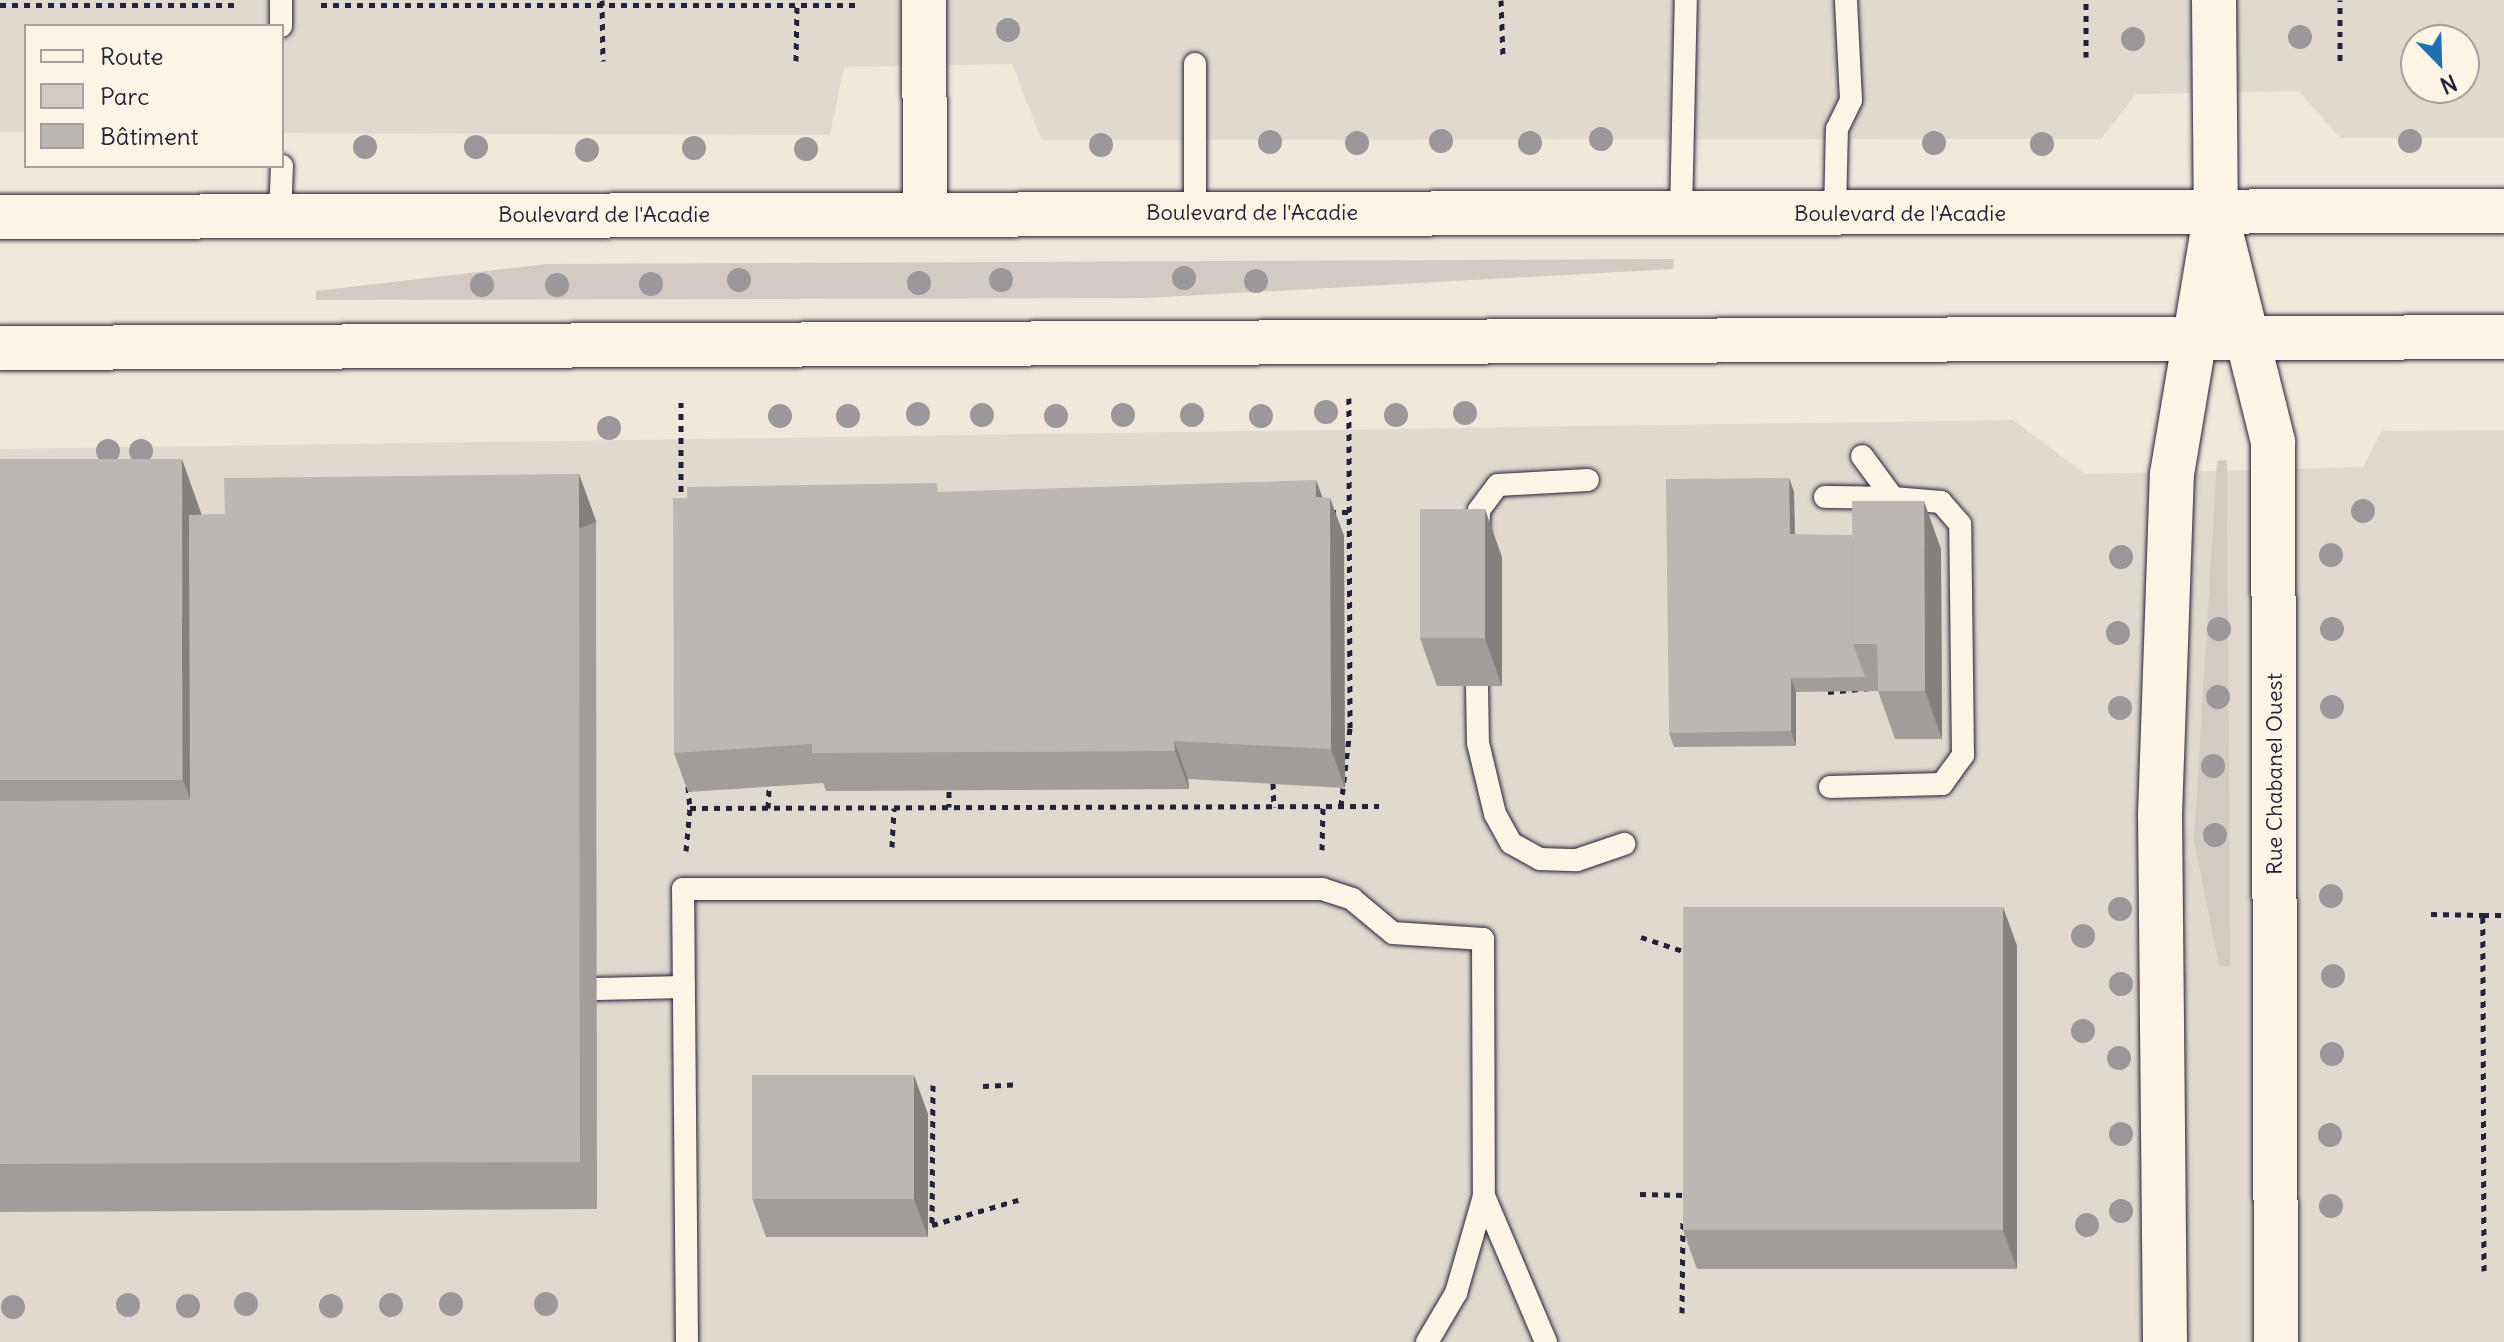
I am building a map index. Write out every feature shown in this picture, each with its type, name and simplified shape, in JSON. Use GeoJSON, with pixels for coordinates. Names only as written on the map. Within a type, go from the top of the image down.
{"type":"FeatureCollection","features":[{"type":"Feature","properties":{"kind":"main road"},"geometry":{"type":"LineString","coordinates":[[924,0],[925,212]]}},
{"type":"Feature","properties":{"kind":"main road","name":"Rue Chabanel Ouest"},"geometry":{"type":"LineString","coordinates":[[2165,1342],[2160,815],[2172,474],[2190,341],[2216,213],[2214,0]]}},
{"type":"Feature","properties":{"kind":"main road","name":"Boulevard de l'Acadie"},"geometry":{"type":"LineString","coordinates":[[0,217],[925,212],[1835,214],[2504,211]]}},
{"type":"Feature","properties":{"kind":"main road","name":"Rue Chabanel Ouest"},"geometry":{"type":"LineString","coordinates":[[2216,213],[2251,340],[2273,442],[2276,1342]]}},
{"type":"Feature","properties":{"kind":"main road"},"geometry":{"type":"LineString","coordinates":[[0,348],[2190,341],[2504,337]]}},
{"type":"Feature","properties":{"kind":"lane"},"geometry":{"type":"LineString","coordinates":[[281,0],[281,24]]}},
{"type":"Feature","properties":{"kind":"lane"},"geometry":{"type":"LineString","coordinates":[[1681,213],[1686,0]]}},
{"type":"Feature","properties":{"kind":"lane"},"geometry":{"type":"LineString","coordinates":[[1835,214],[1837,129],[1851,100],[1846,0]]}},
{"type":"Feature","properties":{"kind":"lane"},"geometry":{"type":"LineString","coordinates":[[1195,64],[1195,214]]}},
{"type":"Feature","properties":{"kind":"lane"},"geometry":{"type":"LineString","coordinates":[[280,217],[282,168]]}},
{"type":"Feature","properties":{"kind":"lane"},"geometry":{"type":"LineString","coordinates":[[1862,456],[1893,498]]}},
{"type":"Feature","properties":{"kind":"lane"},"geometry":{"type":"LineString","coordinates":[[1478,557],[1479,510],[1498,485],[1588,480]]}},
{"type":"Feature","properties":{"kind":"lane"},"geometry":{"type":"LineString","coordinates":[[1825,497],[1941,502],[1960,524],[1961,765],[1932,786],[1830,787]]}},
{"type":"Feature","properties":{"kind":"lane"},"geometry":{"type":"LineString","coordinates":[[1477,687],[1481,755],[1511,843],[1540,859],[1577,860],[1624,844]]}},
{"type":"Feature","properties":{"kind":"lane"},"geometry":{"type":"LineString","coordinates":[[687,1342],[683,889],[1336,890],[1393,933],[1483,939],[1484,1196],[1456,1293],[1427,1342]]}},
{"type":"Feature","properties":{"kind":"lane"},"geometry":{"type":"LineString","coordinates":[[597,989],[684,987]]}},
{"type":"Feature","properties":{"kind":"lane"},"geometry":{"type":"LineString","coordinates":[[1484,1196],[1546,1342]]}},
{"type":"Feature","properties":{"kind":"path"},"geometry":{"type":"LineString","coordinates":[[1501,0],[1503,57]]}},
{"type":"Feature","properties":{"kind":"path"},"geometry":{"type":"LineString","coordinates":[[2086,0],[2086,57]]}},
{"type":"Feature","properties":{"kind":"path"},"geometry":{"type":"LineString","coordinates":[[2340,0],[2340,61]]}},
{"type":"Feature","properties":{"kind":"path"},"geometry":{"type":"LineString","coordinates":[[602,2],[603,61]]}},
{"type":"Feature","properties":{"kind":"path"},"geometry":{"type":"LineString","coordinates":[[320,5],[602,2],[861,5]]}},
{"type":"Feature","properties":{"kind":"path"},"geometry":{"type":"LineString","coordinates":[[796,61],[797,4]]}},
{"type":"Feature","properties":{"kind":"path"},"geometry":{"type":"LineString","coordinates":[[0,5],[235,5]]}},
{"type":"Feature","properties":{"kind":"path"},"geometry":{"type":"LineString","coordinates":[[1341,806],[1350,728],[1349,398]]}},
{"type":"Feature","properties":{"kind":"path"},"geometry":{"type":"LineString","coordinates":[[680,517],[681,399]]}},
{"type":"Feature","properties":{"kind":"path"},"geometry":{"type":"LineString","coordinates":[[1318,512],[1350,512]]}},
{"type":"Feature","properties":{"kind":"path"},"geometry":{"type":"LineString","coordinates":[[1828,692],[1871,691],[1870,678]]}},
{"type":"Feature","properties":{"kind":"path"},"geometry":{"type":"LineString","coordinates":[[687,777],[690,808],[1379,806]]}},
{"type":"Feature","properties":{"kind":"path"},"geometry":{"type":"LineString","coordinates":[[1273,783],[1274,807]]}},
{"type":"Feature","properties":{"kind":"path"},"geometry":{"type":"LineString","coordinates":[[768,808],[769,786]]}},
{"type":"Feature","properties":{"kind":"path"},"geometry":{"type":"LineString","coordinates":[[949,791],[949,807]]}},
{"type":"Feature","properties":{"kind":"path"},"geometry":{"type":"LineString","coordinates":[[2431,914],[2504,915]]}},
{"type":"Feature","properties":{"kind":"path"},"geometry":{"type":"LineString","coordinates":[[2483,915],[2484,1271]]}},
{"type":"Feature","properties":{"kind":"path"},"geometry":{"type":"LineString","coordinates":[[1641,937],[1686,950],[1686,964]]}},
{"type":"Feature","properties":{"kind":"path"},"geometry":{"type":"LineString","coordinates":[[983,1086],[1019,1084]]}},
{"type":"Feature","properties":{"kind":"path"},"geometry":{"type":"LineString","coordinates":[[933,1085],[932,1225],[1018,1200]]}},
{"type":"Feature","properties":{"kind":"path"},"geometry":{"type":"LineString","coordinates":[[1682,1313],[1684,1181]]}},
{"type":"Feature","properties":{"kind":"path"},"geometry":{"type":"LineString","coordinates":[[1640,1194],[1684,1195]]}},
{"type":"Feature","properties":{"kind":"path"},"geometry":{"type":"LineString","coordinates":[[1683,1217],[1696,1216]]}},
{"type":"Feature","properties":{"kind":"shaded area"},"geometry":{"type":"Polygon","coordinates":[[[0,0],[2504,0],[2504,138],[2340,138],[2299,91],[2136,94],[2101,139],[1042,140],[1012,64],[844,67],[830,135],[284,133],[284,24],[24,24],[24,132],[0,132],[0,0]]]}},
{"type":"Feature","properties":{"kind":"shaded area"},"geometry":{"type":"Polygon","coordinates":[[[2013,420],[2085,474],[2363,467],[2382,431],[2504,430],[2504,1342],[0,1342],[0,449],[2013,420]]]}},
{"type":"Feature","properties":{"kind":"green space"},"geometry":{"type":"Polygon","coordinates":[[[1674,259],[1673,269],[1147,298],[316,300],[316,291],[547,264],[1674,259]]]}},
{"type":"Feature","properties":{"kind":"green space"},"geometry":{"type":"Polygon","coordinates":[[[2227,460],[2230,967],[2219,966],[2194,840],[2217,461],[2227,460]]]}},
{"type":"Feature","properties":{"kind":"building"},"geometry":{"type":"Polygon","coordinates":[[[0,459],[182,459],[182,780],[0,780],[0,459]]]}},
{"type":"Feature","properties":{"kind":"building"},"geometry":{"type":"Polygon","coordinates":[[[579,474],[580,1162],[0,1164],[0,801],[190,800],[189,515],[225,514],[224,478],[579,474]]]}},
{"type":"Feature","properties":{"kind":"building"},"geometry":{"type":"Polygon","coordinates":[[[1789,478],[1790,534],[1852,535],[1853,644],[1865,677],[1791,678],[1791,731],[1669,733],[1666,479],[1789,478]]]}},
{"type":"Feature","properties":{"kind":"building"},"geometry":{"type":"Polygon","coordinates":[[[1316,480],[1316,497],[1330,498],[1331,749],[1174,741],[1175,751],[812,753],[812,744],[674,753],[673,498],[687,498],[687,487],[937,483],[938,492],[1316,480]]]}},
{"type":"Feature","properties":{"kind":"building"},"geometry":{"type":"Polygon","coordinates":[[[1852,501],[1924,501],[1925,691],[1878,691],[1877,644],[1853,644],[1852,501]]]}},
{"type":"Feature","properties":{"kind":"building"},"geometry":{"type":"Polygon","coordinates":[[[1420,509],[1485,509],[1485,638],[1420,638],[1420,509]]]}},
{"type":"Feature","properties":{"kind":"building"},"geometry":{"type":"Polygon","coordinates":[[[1683,907],[2003,907],[2003,1230],[1683,1230],[1683,907]]]}},
{"type":"Feature","properties":{"kind":"building"},"geometry":{"type":"Polygon","coordinates":[[[752,1075],[914,1075],[914,1199],[752,1199],[752,1075]]]}}]}
